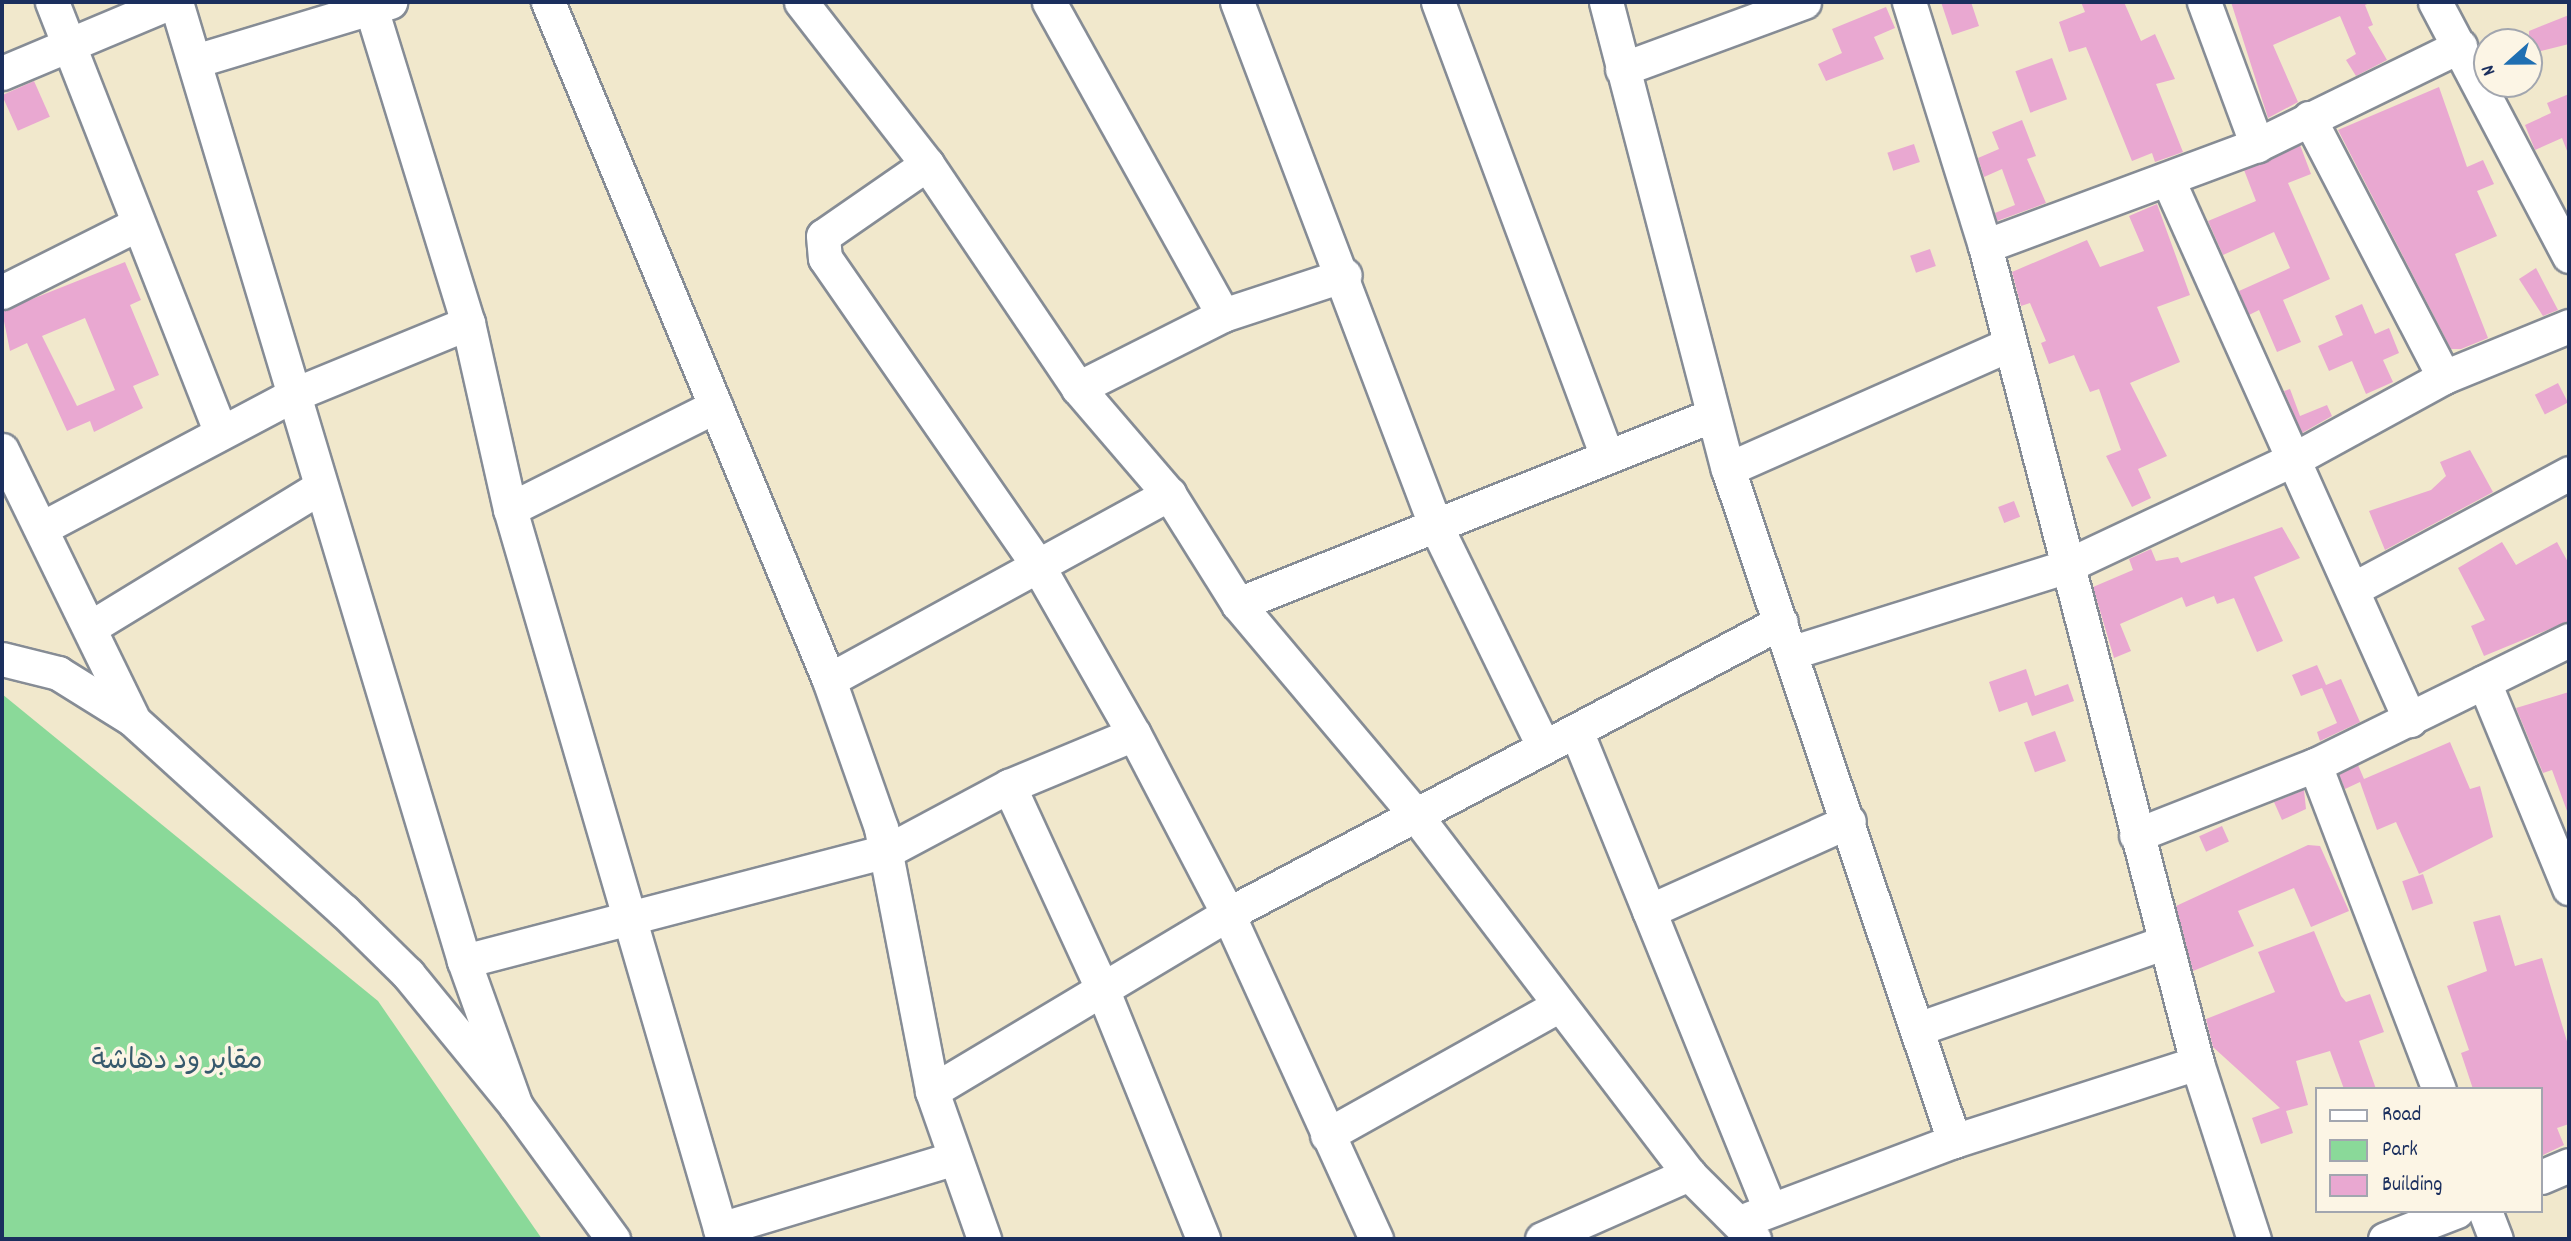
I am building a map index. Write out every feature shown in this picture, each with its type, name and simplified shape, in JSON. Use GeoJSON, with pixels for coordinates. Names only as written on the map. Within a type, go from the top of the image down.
{"type":"FeatureCollection","features":[{"type":"Feature","properties":{"kind":"street"},"geometry":{"type":"LineString","coordinates":[[52,2],[220,430]]}},
{"type":"Feature","properties":{"kind":"street"},"geometry":{"type":"LineString","coordinates":[[2,73],[171,2]]}},
{"type":"Feature","properties":{"kind":"street"},"geometry":{"type":"LineString","coordinates":[[176,2],[295,394],[319,488],[464,961],[516,1106]]}},
{"type":"Feature","properties":{"kind":"street"},"geometry":{"type":"LineString","coordinates":[[548,2],[829,681],[889,850],[932,1091],[984,1239]]}},
{"type":"Feature","properties":{"kind":"street"},"geometry":{"type":"LineString","coordinates":[[801,2],[927,164],[1078,388],[1169,494],[1238,604],[1414,813],[1556,1007],[1689,1174],[1747,1232],[1769,1208],[1954,1141],[2197,1063]]}},
{"type":"Feature","properties":{"kind":"street"},"geometry":{"type":"LineString","coordinates":[[1049,2],[1223,315]]}},
{"type":"Feature","properties":{"kind":"street"},"geometry":{"type":"LineString","coordinates":[[1237,2],[1345,275],[1434,522],[1543,745]]}},
{"type":"Feature","properties":{"kind":"street"},"geometry":{"type":"LineString","coordinates":[[1438,2],[1606,453]]}},
{"type":"Feature","properties":{"kind":"street"},"geometry":{"type":"LineString","coordinates":[[1606,2],[1728,470],[1920,1028],[1954,1141]]}},
{"type":"Feature","properties":{"kind":"street"},"geometry":{"type":"LineString","coordinates":[[1622,69],[1804,2]]}},
{"type":"Feature","properties":{"kind":"street"},"geometry":{"type":"LineString","coordinates":[[1909,2],[1985,246],[2063,566],[2197,1063],[2254,1239]]}},
{"type":"Feature","properties":{"kind":"street"},"geometry":{"type":"LineString","coordinates":[[2204,2],[2257,145]]}},
{"type":"Feature","properties":{"kind":"street"},"geometry":{"type":"LineString","coordinates":[[2435,2],[2569,256]]}},
{"type":"Feature","properties":{"kind":"street"},"geometry":{"type":"LineString","coordinates":[[195,61],[381,5],[468,323],[510,509],[722,1234],[955,1157]]}},
{"type":"Feature","properties":{"kind":"street"},"geometry":{"type":"LineString","coordinates":[[1985,246],[2257,145],[2460,46]]}},
{"type":"Feature","properties":{"kind":"street"},"geometry":{"type":"LineString","coordinates":[[2309,118],[2444,377]]}},
{"type":"Feature","properties":{"kind":"street"},"geometry":{"type":"LineString","coordinates":[[927,164],[823,236],[825,258],[1038,566],[1134,734],[1228,914],[1376,1239]]}},
{"type":"Feature","properties":{"kind":"street"},"geometry":{"type":"LineString","coordinates":[[2168,180],[2296,458],[2410,720]]}},
{"type":"Feature","properties":{"kind":"street"},"geometry":{"type":"LineString","coordinates":[[2,292],[138,224]]}},
{"type":"Feature","properties":{"kind":"street"},"geometry":{"type":"LineString","coordinates":[[1078,388],[1223,315],[1345,275]]}},
{"type":"Feature","properties":{"kind":"street"},"geometry":{"type":"LineString","coordinates":[[42,528],[220,430],[295,394],[468,323]]}},
{"type":"Feature","properties":{"kind":"street"},"geometry":{"type":"LineString","coordinates":[[932,1091],[1101,986],[1228,914],[1543,745],[1577,733],[1787,637],[2063,566],[2296,458],[2444,377],[2569,326]]}},
{"type":"Feature","properties":{"kind":"street"},"geometry":{"type":"LineString","coordinates":[[1728,470],[2008,345]]}},
{"type":"Feature","properties":{"kind":"street"},"geometry":{"type":"LineString","coordinates":[[510,509],[716,406]]}},
{"type":"Feature","properties":{"kind":"street"},"geometry":{"type":"LineString","coordinates":[[1238,604],[1606,453],[1713,415]]}},
{"type":"Feature","properties":{"kind":"street"},"geometry":{"type":"LineString","coordinates":[[6,469],[42,528],[91,627],[132,719]]}},
{"type":"Feature","properties":{"kind":"street"},"geometry":{"type":"LineString","coordinates":[[2353,589],[2569,473]]}},
{"type":"Feature","properties":{"kind":"street"},"geometry":{"type":"LineString","coordinates":[[91,627],[319,488]]}},
{"type":"Feature","properties":{"kind":"street"},"geometry":{"type":"LineString","coordinates":[[829,681],[1169,494]]}},
{"type":"Feature","properties":{"kind":"street"},"geometry":{"type":"LineString","coordinates":[[2136,835],[2315,765],[2569,640]]}},
{"type":"Feature","properties":{"kind":"street"},"geometry":{"type":"LineString","coordinates":[[2,659],[69,678],[132,719],[408,974],[516,1106],[613,1239]]}},
{"type":"Feature","properties":{"kind":"street"},"geometry":{"type":"LineString","coordinates":[[2484,682],[2569,888]]}},
{"type":"Feature","properties":{"kind":"street"},"geometry":{"type":"LineString","coordinates":[[1577,733],[1769,1208]]}},
{"type":"Feature","properties":{"kind":"street"},"geometry":{"type":"LineString","coordinates":[[464,961],[889,850],[1009,786],[1134,734]]}},
{"type":"Feature","properties":{"kind":"street"},"geometry":{"type":"LineString","coordinates":[[2315,765],[2438,1087]]}},
{"type":"Feature","properties":{"kind":"street"},"geometry":{"type":"LineString","coordinates":[[1009,786],[1101,986],[1203,1239]]}},
{"type":"Feature","properties":{"kind":"street"},"geometry":{"type":"LineString","coordinates":[[1649,911],[1849,821]]}},
{"type":"Feature","properties":{"kind":"street"},"geometry":{"type":"LineString","coordinates":[[1920,1028],[2165,942]]}},
{"type":"Feature","properties":{"kind":"street"},"geometry":{"type":"LineString","coordinates":[[1327,1135],[1556,1007]]}},
{"type":"Feature","properties":{"kind":"street"},"geometry":{"type":"LineString","coordinates":[[2543,1176],[2569,1165]]}},
{"type":"Feature","properties":{"kind":"street"},"geometry":{"type":"LineString","coordinates":[[1552,1237],[1689,1174]]}},
{"type":"Feature","properties":{"kind":"street"},"geometry":{"type":"LineString","coordinates":[[2385,1239],[2452,1213]]}},
{"type":"Feature","properties":{"kind":"street"},"geometry":{"type":"LineString","coordinates":[[2486,1213],[2496,1239]]}},
{"type":"Feature","properties":{"kind":"green space","name":"مقابر ود دهاشة"},"geometry":{"type":"Polygon","coordinates":[[[2,694],[378,1001],[542,1239],[2,1239],[2,694]]]}},
{"type":"Feature","properties":{"kind":"building"},"geometry":{"type":"Polygon","coordinates":[[[1941,2],[1971,2],[1979,26],[1952,35],[1941,2]]]}},
{"type":"Feature","properties":{"kind":"building"},"geometry":{"type":"Polygon","coordinates":[[[2081,2],[2124,2],[2141,41],[2155,34],[2175,79],[2156,84],[2183,152],[2155,162],[2152,153],[2132,161],[2086,47],[2069,52],[2059,22],[2085,12],[2081,2]]]}},
{"type":"Feature","properties":{"kind":"building"},"geometry":{"type":"Polygon","coordinates":[[[2231,2],[2372,2],[2365,5],[2373,25],[2368,27],[2387,60],[2356,76],[2346,60],[2356,54],[2340,16],[2273,45],[2298,102],[2268,118],[2231,2]]]}},
{"type":"Feature","properties":{"kind":"building"},"geometry":{"type":"Polygon","coordinates":[[[1886,7],[1895,28],[1874,37],[1884,59],[1826,81],[1818,64],[1842,53],[1832,29],[1886,7]]]}},
{"type":"Feature","properties":{"kind":"building"},"geometry":{"type":"Polygon","coordinates":[[[2569,15],[2569,44],[2543,50],[2543,28],[2536,28],[2569,15]]]}},
{"type":"Feature","properties":{"kind":"building"},"geometry":{"type":"Polygon","coordinates":[[[2052,58],[2067,99],[2030,113],[2015,71],[2052,58]]]}},
{"type":"Feature","properties":{"kind":"building"},"geometry":{"type":"Polygon","coordinates":[[[34,81],[50,117],[18,131],[2,95],[34,81]]]}},
{"type":"Feature","properties":{"kind":"building"},"geometry":{"type":"Polygon","coordinates":[[[2439,87],[2467,167],[2483,160],[2494,184],[2477,191],[2497,236],[2455,254],[2488,338],[2461,349],[2451,349],[2338,130],[2439,87]]]}},
{"type":"Feature","properties":{"kind":"building"},"geometry":{"type":"Polygon","coordinates":[[[2569,94],[2569,156],[2562,138],[2535,150],[2525,125],[2551,113],[2547,103],[2569,94]]]}},
{"type":"Feature","properties":{"kind":"building"},"geometry":{"type":"Polygon","coordinates":[[[2022,120],[2036,156],[2027,159],[2046,203],[1997,221],[1995,213],[2015,205],[2002,169],[1984,177],[1978,158],[1999,149],[1992,132],[2022,120]]]}},
{"type":"Feature","properties":{"kind":"building"},"geometry":{"type":"Polygon","coordinates":[[[1914,144],[1920,162],[1893,171],[1887,153],[1914,144]]]}},
{"type":"Feature","properties":{"kind":"building"},"geometry":{"type":"Polygon","coordinates":[[[2300,145],[2311,174],[2288,183],[2330,279],[2283,300],[2301,342],[2277,352],[2259,310],[2249,315],[2239,291],[2290,268],[2274,232],[2223,255],[2208,221],[2256,201],[2244,170],[2300,145]]]}},
{"type":"Feature","properties":{"kind":"building"},"geometry":{"type":"Polygon","coordinates":[[[2157,204],[2190,295],[2157,307],[2180,362],[2130,383],[2167,456],[2138,469],[2151,498],[2132,507],[2106,456],[2121,450],[2099,389],[2090,392],[2074,355],[2049,364],[2041,343],[2046,341],[2030,303],[2021,306],[2012,272],[2087,240],[2100,267],[2144,251],[2129,216],[2157,204]]]}},
{"type":"Feature","properties":{"kind":"building"},"geometry":{"type":"Polygon","coordinates":[[[1930,249],[1936,266],[1916,273],[1910,256],[1930,249]]]}},
{"type":"Feature","properties":{"kind":"building"},"geometry":{"type":"Polygon","coordinates":[[[125,262],[141,300],[130,305],[159,375],[133,386],[143,408],[94,432],[90,421],[67,431],[27,343],[10,351],[2,311],[125,262]],[[85,318],[42,336],[77,406],[115,390],[85,318]]]}},
{"type":"Feature","properties":{"kind":"building"},"geometry":{"type":"Polygon","coordinates":[[[2536,268],[2558,310],[2543,316],[2519,279],[2536,268]]]}},
{"type":"Feature","properties":{"kind":"building"},"geometry":{"type":"Polygon","coordinates":[[[2362,304],[2375,334],[2389,328],[2399,353],[2383,360],[2393,382],[2366,394],[2352,361],[2329,371],[2318,346],[2343,335],[2335,316],[2362,304]]]}},
{"type":"Feature","properties":{"kind":"building"},"geometry":{"type":"Polygon","coordinates":[[[2558,383],[2568,403],[2545,414],[2535,395],[2558,383]]]}},
{"type":"Feature","properties":{"kind":"building"},"geometry":{"type":"Polygon","coordinates":[[[2290,389],[2300,416],[2327,405],[2332,416],[2302,433],[2284,391],[2290,389]]]}},
{"type":"Feature","properties":{"kind":"building"},"geometry":{"type":"Polygon","coordinates":[[[2470,450],[2493,492],[2385,550],[2369,511],[2431,490],[2446,476],[2440,462],[2470,450]]]}},
{"type":"Feature","properties":{"kind":"building"},"geometry":{"type":"Polygon","coordinates":[[[2014,501],[2020,517],[2004,523],[1998,507],[2014,501]]]}},
{"type":"Feature","properties":{"kind":"building"},"geometry":{"type":"Polygon","coordinates":[[[2282,527],[2300,558],[2254,577],[2283,641],[2257,652],[2234,598],[2217,604],[2214,596],[2186,607],[2182,597],[2120,624],[2131,651],[2114,658],[2093,587],[2133,570],[2129,559],[2151,549],[2156,561],[2178,557],[2181,563],[2282,527]]]}},
{"type":"Feature","properties":{"kind":"building"},"geometry":{"type":"Polygon","coordinates":[[[2502,542],[2516,565],[2557,542],[2569,564],[2569,621],[2484,656],[2471,626],[2485,620],[2458,568],[2502,542]]]}},
{"type":"Feature","properties":{"kind":"building"},"geometry":{"type":"Polygon","coordinates":[[[2317,665],[2326,685],[2341,679],[2360,722],[2320,741],[2317,732],[2337,723],[2322,688],[2301,696],[2292,675],[2317,665]]]}},
{"type":"Feature","properties":{"kind":"building"},"geometry":{"type":"Polygon","coordinates":[[[2026,669],[2035,696],[2068,684],[2074,701],[2032,716],[2027,702],[1999,712],[1989,682],[2026,669]]]}},
{"type":"Feature","properties":{"kind":"building"},"geometry":{"type":"Polygon","coordinates":[[[2569,692],[2567,811],[2552,770],[2543,773],[2516,708],[2569,692]]]}},
{"type":"Feature","properties":{"kind":"building"},"geometry":{"type":"Polygon","coordinates":[[[2055,731],[2066,761],[2035,772],[2024,742],[2055,731]]]}},
{"type":"Feature","properties":{"kind":"building"},"geometry":{"type":"Polygon","coordinates":[[[2450,742],[2470,789],[2480,786],[2493,837],[2419,874],[2396,822],[2377,830],[2360,782],[2345,789],[2339,775],[2358,765],[2364,779],[2450,742]]]}},
{"type":"Feature","properties":{"kind":"building"},"geometry":{"type":"Polygon","coordinates":[[[2304,790],[2306,809],[2282,820],[2274,802],[2304,790]]]}},
{"type":"Feature","properties":{"kind":"building"},"geometry":{"type":"Polygon","coordinates":[[[2222,826],[2229,842],[2206,852],[2199,836],[2222,826]]]}},
{"type":"Feature","properties":{"kind":"building"},"geometry":{"type":"Polygon","coordinates":[[[2308,845],[2320,846],[2349,911],[2311,927],[2294,888],[2238,911],[2254,946],[2193,971],[2176,906],[2308,845]]]}},
{"type":"Feature","properties":{"kind":"building"},"geometry":{"type":"Polygon","coordinates":[[[2423,874],[2433,903],[2412,910],[2402,881],[2423,874]]]}},
{"type":"Feature","properties":{"kind":"building"},"geometry":{"type":"Polygon","coordinates":[[[2500,915],[2515,966],[2542,958],[2569,1048],[2569,1124],[2557,1128],[2564,1145],[2543,1155],[2543,1087],[2472,1087],[2461,1053],[2469,1050],[2447,986],[2487,971],[2473,922],[2500,915]]]}},
{"type":"Feature","properties":{"kind":"building"},"geometry":{"type":"Polygon","coordinates":[[[2314,931],[2341,996],[2346,1002],[2370,994],[2384,1032],[2359,1041],[2375,1087],[2343,1087],[2330,1051],[2296,1061],[2308,1105],[2286,1111],[2293,1133],[2261,1144],[2252,1118],[2280,1108],[2213,1047],[2206,1019],[2275,992],[2258,952],[2314,931]]]}}]}
